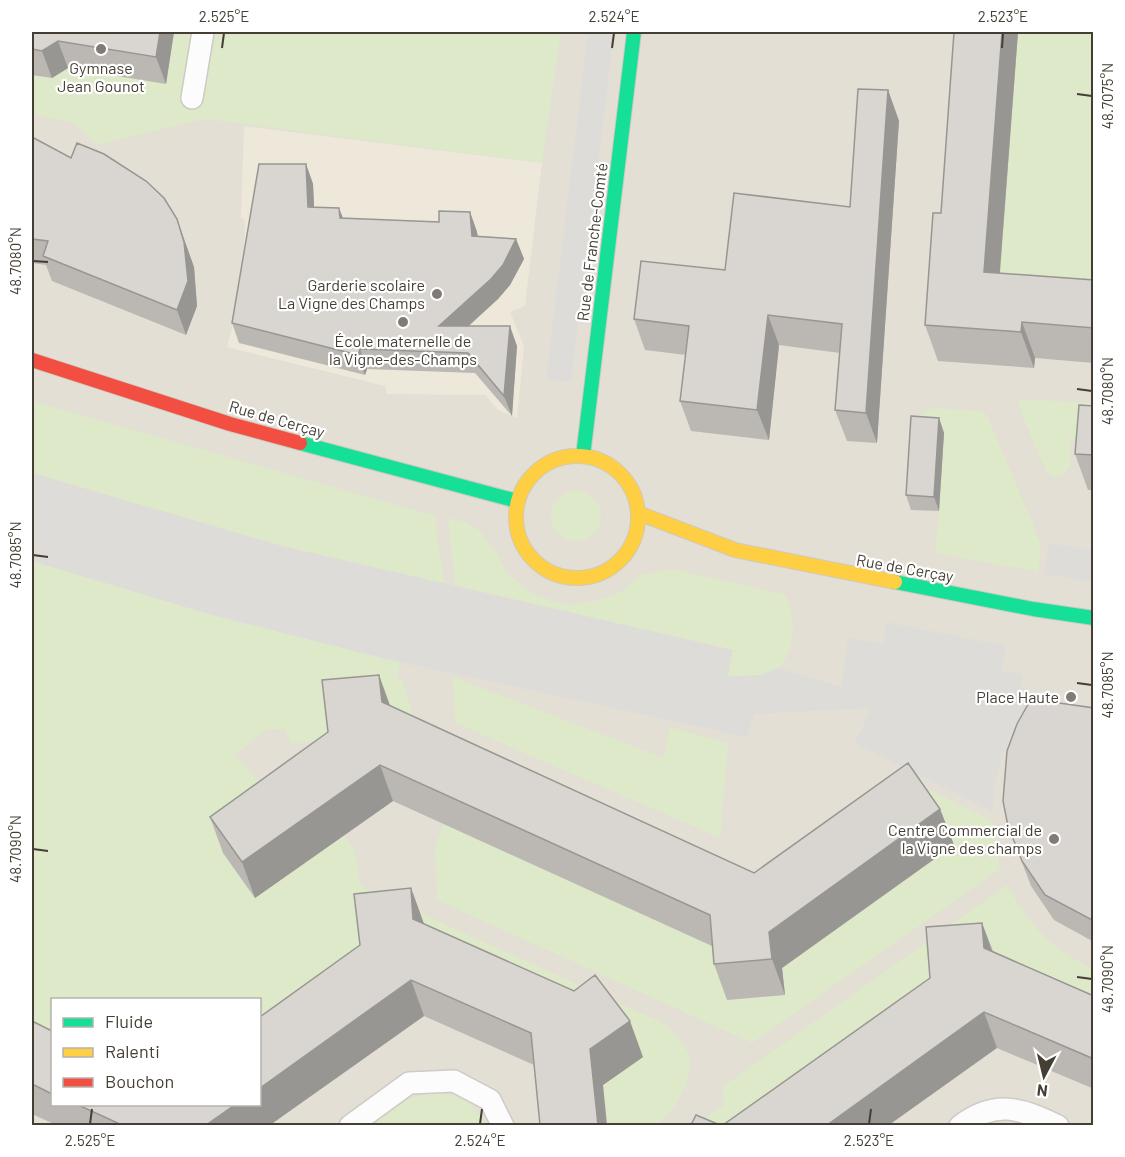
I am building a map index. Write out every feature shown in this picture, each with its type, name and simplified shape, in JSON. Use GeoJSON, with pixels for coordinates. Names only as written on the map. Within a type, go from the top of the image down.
{"type":"FeatureCollection","features":[{"type":"Feature","properties":{"kind":"street","name":"Rue de Franche-Comté"},"geometry":{"type":"LineString","coordinates":[[583,456],[634,32]]}},
{"type":"Feature","properties":{"kind":"street","name":"Rue de Cerçay"},"geometry":{"type":"LineString","coordinates":[[32,360],[230,424],[517,501]]}},
{"type":"Feature","properties":{"kind":"street"},"geometry":{"type":"LineString","coordinates":[[583,456],[608,465],[623,477],[633,494],[638,513],[638,543],[604,573],[583,578],[562,577],[543,569],[528,554],[519,536],[517,501],[531,477],[548,464],[568,457],[583,456]]}},
{"type":"Feature","properties":{"kind":"street","name":"Rue de Cerçay"},"geometry":{"type":"LineString","coordinates":[[638,513],[735,550],[831,571],[1094,618]]}},
{"type":"Feature","properties":{"kind":"street","name":"Rue de Cerçay"},"geometry":{"type":"LineString","coordinates":[[678,543],[713,543]]}},
{"type":"Feature","properties":{"kind":"lane"},"geometry":{"type":"LineString","coordinates":[[192,98],[203,32]]}},
{"type":"Feature","properties":{"kind":"lane"},"geometry":{"type":"LineString","coordinates":[[350,1125],[409,1083],[454,1081],[490,1100],[503,1125]]}},
{"type":"Feature","properties":{"kind":"lane"},"geometry":{"type":"LineString","coordinates":[[960,1125],[976,1113],[1007,1107],[1058,1125]]}},
{"type":"Feature","properties":{"kind":"shaded area"},"geometry":{"type":"Polygon","coordinates":[[[32,32],[1093,32],[1093,1125],[32,1125],[32,32]]]}},
{"type":"Feature","properties":{"kind":"shaded area"},"geometry":{"type":"Polygon","coordinates":[[[588,32],[614,32],[571,382],[546,379],[588,32]]]}},
{"type":"Feature","properties":{"kind":"shaded area"},"geometry":{"type":"Polygon","coordinates":[[[244,126],[542,163],[525,306],[510,312],[524,346],[517,418],[498,410],[485,395],[387,394],[385,386],[227,347],[243,285],[245,220],[241,217],[244,126]]]}},
{"type":"Feature","properties":{"kind":"shaded area"},"geometry":{"type":"Polygon","coordinates":[[[32,473],[282,546],[733,650],[728,676],[762,675],[777,668],[842,687],[848,637],[883,644],[886,622],[1006,646],[1002,670],[1021,674],[1021,687],[1043,703],[1003,752],[995,782],[992,811],[855,743],[871,708],[754,714],[747,737],[386,659],[216,616],[32,561],[32,473]]]}},
{"type":"Feature","properties":{"kind":"shaded area"},"geometry":{"type":"Polygon","coordinates":[[[1049,543],[1093,550],[1093,582],[1044,574],[1049,543]]]}},
{"type":"Feature","properties":{"kind":"green space"},"geometry":{"type":"Polygon","coordinates":[[[32,32],[561,32],[542,163],[205,119],[96,145],[74,123],[32,114],[32,32]]]}},
{"type":"Feature","properties":{"kind":"green space"},"geometry":{"type":"Polygon","coordinates":[[[1018,32],[1093,32],[1093,315],[997,308],[1018,32]]]}},
{"type":"Feature","properties":{"kind":"green space"},"geometry":{"type":"Polygon","coordinates":[[[1020,399],[1093,403],[1093,441],[1070,439],[1070,466],[1065,474],[1054,477],[1047,473],[1018,405],[1020,399]]]}},
{"type":"Feature","properties":{"kind":"green space"},"geometry":{"type":"Polygon","coordinates":[[[32,401],[436,516],[436,531],[445,584],[282,546],[32,473],[32,401]]]}},
{"type":"Feature","properties":{"kind":"green space"},"geometry":{"type":"Polygon","coordinates":[[[933,408],[981,411],[987,415],[1041,544],[1038,572],[935,553],[939,511],[916,431],[919,416],[933,408]]]}},
{"type":"Feature","properties":{"kind":"green space"},"geometry":{"type":"Polygon","coordinates":[[[581,491],[594,498],[600,506],[600,526],[594,534],[586,540],[571,541],[558,534],[552,526],[551,511],[558,498],[566,492],[581,491]]]}},
{"type":"Feature","properties":{"kind":"green space"},"geometry":{"type":"Polygon","coordinates":[[[448,518],[465,522],[479,530],[497,553],[507,573],[531,593],[553,601],[574,605],[599,600],[624,590],[640,575],[671,569],[784,594],[793,622],[789,651],[773,672],[754,676],[728,676],[732,650],[455,586],[448,518]]]}},
{"type":"Feature","properties":{"kind":"green space"},"geometry":{"type":"Polygon","coordinates":[[[32,561],[216,616],[386,659],[402,658],[396,677],[402,681],[414,718],[338,740],[292,744],[284,729],[267,729],[235,755],[267,789],[223,854],[255,898],[344,835],[355,852],[361,886],[667,1025],[685,1047],[690,1065],[686,1085],[676,1105],[662,1120],[650,1126],[607,1125],[603,1078],[372,972],[261,1061],[261,998],[51,998],[51,1060],[32,1051],[32,561]]]}},
{"type":"Feature","properties":{"kind":"green space"},"geometry":{"type":"Polygon","coordinates":[[[453,677],[664,758],[670,727],[728,743],[720,838],[455,723],[453,677]]]}},
{"type":"Feature","properties":{"kind":"green space"},"geometry":{"type":"Polygon","coordinates":[[[922,791],[932,791],[993,821],[1000,869],[752,1043],[437,900],[435,847],[444,824],[728,953],[727,1000],[785,995],[781,960],[922,791]]]}},
{"type":"Feature","properties":{"kind":"green space"},"geometry":{"type":"Polygon","coordinates":[[[1007,885],[1024,913],[1053,944],[1093,969],[1093,1026],[942,1006],[787,1125],[693,1126],[724,1105],[722,1087],[1007,885]]]}},
{"type":"Feature","properties":{"kind":"green space"},"geometry":{"type":"Polygon","coordinates":[[[435,1093],[460,1098],[476,1111],[487,1125],[363,1126],[396,1101],[435,1093]]]}},
{"type":"Feature","properties":{"kind":"building"},"geometry":{"type":"Polygon","coordinates":[[[32,32],[160,32],[156,57],[58,41],[42,51],[32,49],[32,32]]]}},
{"type":"Feature","properties":{"kind":"building"},"geometry":{"type":"Polygon","coordinates":[[[954,32],[1002,32],[984,272],[1094,280],[1094,328],[1022,322],[1021,332],[925,325],[933,213],[941,213],[954,32]]]}},
{"type":"Feature","properties":{"kind":"building"},"geometry":{"type":"Polygon","coordinates":[[[858,89],[888,90],[866,413],[835,410],[842,324],[768,315],[757,410],[680,401],[689,326],[634,319],[641,261],[725,270],[734,193],[850,207],[858,89]]]}},
{"type":"Feature","properties":{"kind":"building"},"geometry":{"type":"Polygon","coordinates":[[[32,137],[71,158],[77,143],[104,154],[146,181],[164,198],[177,219],[184,242],[188,281],[177,310],[43,256],[48,241],[32,239],[32,137]]]}},
{"type":"Feature","properties":{"kind":"building"},"geometry":{"type":"Polygon","coordinates":[[[259,164],[306,164],[308,207],[339,208],[340,218],[439,222],[439,211],[470,212],[472,236],[516,239],[503,265],[491,279],[439,326],[510,326],[504,396],[468,353],[360,349],[358,355],[232,323],[259,164]]]}},
{"type":"Feature","properties":{"kind":"building"},"geometry":{"type":"Polygon","coordinates":[[[1079,405],[1094,406],[1094,455],[1075,454],[1079,405]]]}},
{"type":"Feature","properties":{"kind":"building"},"geometry":{"type":"Polygon","coordinates":[[[911,416],[939,418],[934,497],[906,495],[911,416]]]}},
{"type":"Feature","properties":{"kind":"building"},"geometry":{"type":"Polygon","coordinates":[[[379,675],[382,702],[754,873],[908,763],[940,809],[769,932],[772,959],[714,964],[710,915],[380,765],[242,862],[210,817],[328,732],[322,680],[379,675]]]}},
{"type":"Feature","properties":{"kind":"building","name":"Centre Commercial de la Vigne des champs"},"geometry":{"type":"Polygon","coordinates":[[[1031,699],[1094,708],[1094,921],[1045,895],[1022,861],[1008,826],[1003,801],[1007,751],[1017,724],[1031,699]]]}},
{"type":"Feature","properties":{"kind":"building"},"geometry":{"type":"Polygon","coordinates":[[[411,888],[413,919],[574,991],[595,975],[630,1021],[590,1049],[598,1125],[540,1125],[531,1033],[411,980],[261,1087],[261,1016],[360,945],[354,894],[411,888]]]}},
{"type":"Feature","properties":{"kind":"building"},"geometry":{"type":"Polygon","coordinates":[[[982,923],[984,948],[1094,996],[1094,1059],[984,1012],[827,1125],[723,1125],[930,978],[926,927],[982,923]]]}},
{"type":"Feature","properties":{"kind":"building"},"geometry":{"type":"Polygon","coordinates":[[[32,1021],[51,1030],[51,1094],[32,1084],[32,1021]]]}},
{"type":"Feature","properties":{"kind":"building"},"geometry":{"type":"Polygon","coordinates":[[[80,1106],[233,1106],[206,1125],[122,1125],[80,1106]]]}},
{"type":"Feature","properties":{"kind":"building"},"geometry":{"type":"Polygon","coordinates":[[[696,1115],[720,1125],[691,1125],[696,1115]]]}},
{"type":"Feature","properties":{"kind":"traffic: fast"},"geometry":{"type":"LineString","coordinates":[[583,456],[634,32]]}},
{"type":"Feature","properties":{"kind":"traffic: fast"},"geometry":{"type":"LineString","coordinates":[[300,443],[517,501]]}},
{"type":"Feature","properties":{"kind":"traffic: fast"},"geometry":{"type":"LineString","coordinates":[[895,582],[1033,609],[1094,618]]}},
{"type":"Feature","properties":{"kind":"traffic: slow"},"geometry":{"type":"LineString","coordinates":[[577,456],[600,461],[620,474],[633,494],[638,517],[633,540],[620,560],[600,573],[577,578],[554,573],[534,560],[521,540],[516,517],[521,494],[534,474],[554,461],[577,456]]}},
{"type":"Feature","properties":{"kind":"traffic: slow"},"geometry":{"type":"LineString","coordinates":[[638,513],[735,550],[895,582]]}},
{"type":"Feature","properties":{"kind":"traffic: jam"},"geometry":{"type":"LineString","coordinates":[[32,360],[230,424],[300,443]]}},
{"type":"Feature","properties":{"kind":"place","name":"Gymnase Jean Gounot"},"geometry":{"type":"Point","coordinates":[101,49]}},
{"type":"Feature","properties":{"kind":"place","name":"Garderie scolaire La Vigne des Champs"},"geometry":{"type":"Point","coordinates":[437,294]}},
{"type":"Feature","properties":{"kind":"place","name":"École maternelle de la Vigne-des-Champs"},"geometry":{"type":"Point","coordinates":[403,322]}},
{"type":"Feature","properties":{"kind":"place","name":"Place Haute"},"geometry":{"type":"Point","coordinates":[1071,697]}},
{"type":"Feature","properties":{"kind":"place","name":"Centre Commercial de la Vigne des champs"},"geometry":{"type":"Point","coordinates":[1054,839]}}]}
